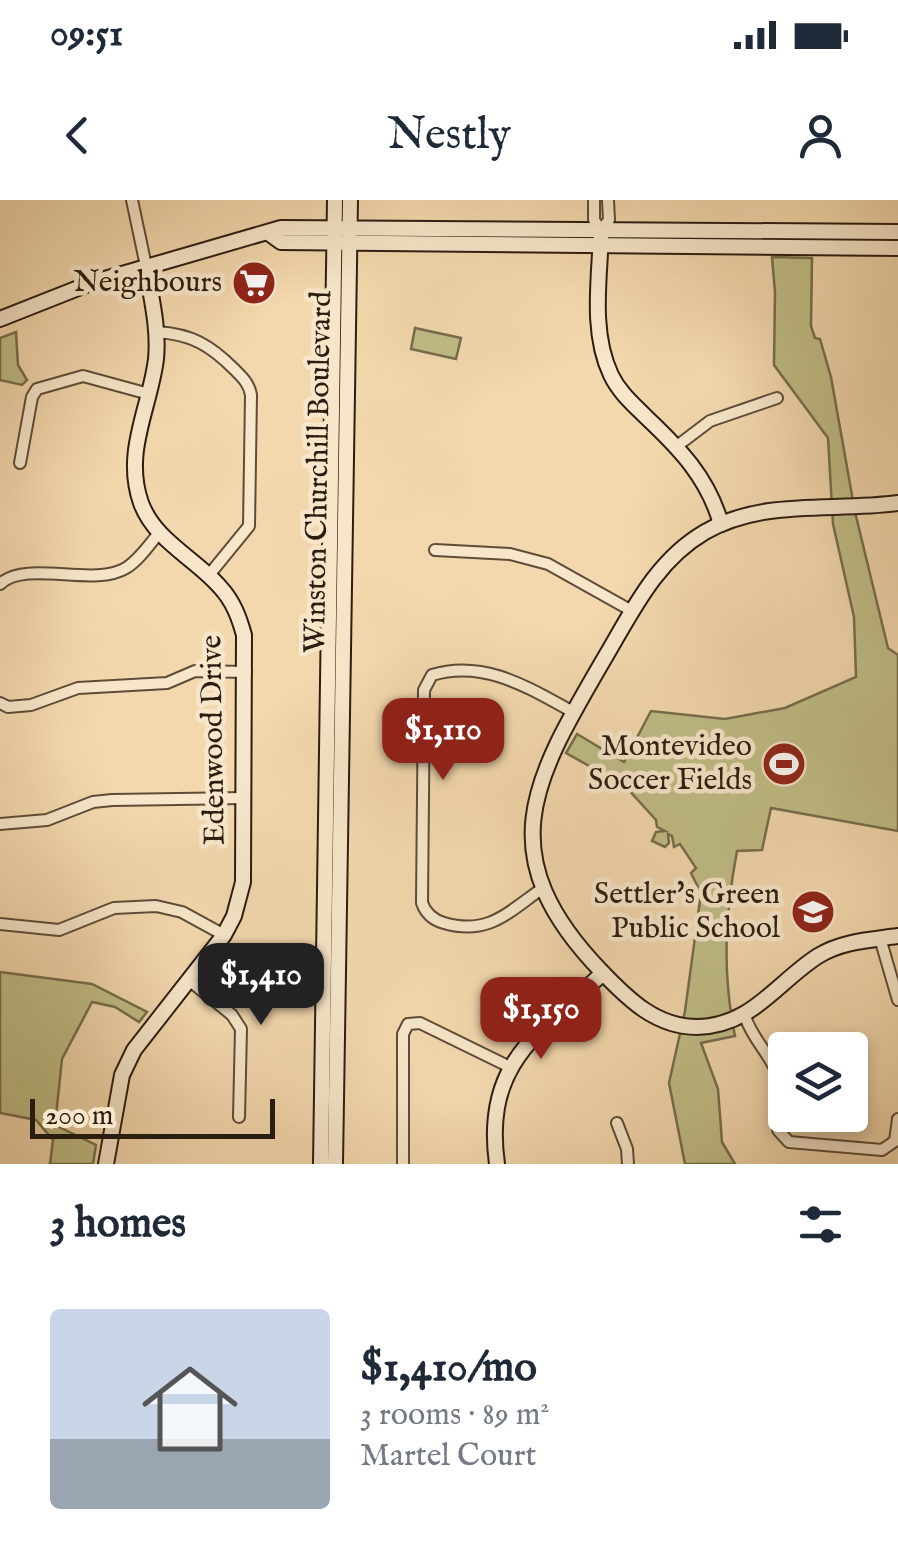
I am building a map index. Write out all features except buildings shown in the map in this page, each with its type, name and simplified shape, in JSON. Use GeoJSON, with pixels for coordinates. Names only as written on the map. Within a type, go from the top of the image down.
{"type":"FeatureCollection","features":[{"type":"Feature","properties":{"kind":"street","name":"Edenwood Drive"},"geometry":{"type":"LineString","coordinates":[[106,1164],[122,1074],[134,1050],[224,935],[234,916],[242,882],[244,635],[238,613],[222,589],[160,533],[140,500],[134,471],[136,439],[149,394],[157,332],[132,200]]}},
{"type":"Feature","properties":{"kind":"street","name":"Winston Churchill Boulevard"},"geometry":{"type":"LineString","coordinates":[[335,200],[342,234],[335,1164]]}},
{"type":"Feature","properties":{"kind":"street","name":"Winston Churchill Boulevard"},"geometry":{"type":"LineString","coordinates":[[320,1164],[342,234],[350,200]]}},
{"type":"Feature","properties":{"kind":"street"},"geometry":{"type":"LineString","coordinates":[[594,200],[594,220],[601,237]]}},
{"type":"Feature","properties":{"kind":"street"},"geometry":{"type":"LineString","coordinates":[[608,200],[608,220],[601,237],[599,330],[609,371],[622,393],[700,474],[720,524]]}},
{"type":"Feature","properties":{"kind":"street"},"geometry":{"type":"LineString","coordinates":[[601,237],[898,232]]}},
{"type":"Feature","properties":{"kind":"street"},"geometry":{"type":"LineString","coordinates":[[0,319],[146,266],[232,240],[270,234],[281,242],[342,234],[601,237],[898,248]]}},
{"type":"Feature","properties":{"kind":"street"},"geometry":{"type":"LineString","coordinates":[[157,332],[189,336],[213,348],[244,380],[252,395],[249,526],[208,575]]}},
{"type":"Feature","properties":{"kind":"street"},"geometry":{"type":"LineString","coordinates":[[20,463],[32,397],[37,389],[83,376],[149,394]]}},
{"type":"Feature","properties":{"kind":"street"},"geometry":{"type":"LineString","coordinates":[[677,446],[710,421],[777,398]]}},
{"type":"Feature","properties":{"kind":"street"},"geometry":{"type":"LineString","coordinates":[[898,502],[776,510],[720,524],[670,559],[644,590],[574,712],[547,762],[534,809],[536,864],[565,930],[636,1005],[668,1022],[711,1026],[744,1016],[820,954],[856,942],[898,936]]}},
{"type":"Feature","properties":{"kind":"street"},"geometry":{"type":"LineString","coordinates":[[0,584],[17,576],[112,574],[135,561],[160,533]]}},
{"type":"Feature","properties":{"kind":"street"},"geometry":{"type":"LineString","coordinates":[[435,550],[510,554],[548,564],[632,611]]}},
{"type":"Feature","properties":{"kind":"street"},"geometry":{"type":"LineString","coordinates":[[0,704],[32,705],[78,688],[167,683],[195,672],[246,672]]}},
{"type":"Feature","properties":{"kind":"street"},"geometry":{"type":"LineString","coordinates":[[544,888],[483,927],[464,928],[437,922],[425,912],[424,690],[432,675],[442,672],[500,674],[574,712]]}},
{"type":"Feature","properties":{"kind":"street"},"geometry":{"type":"LineString","coordinates":[[0,824],[61,817],[94,802],[112,800],[244,798]]}},
{"type":"Feature","properties":{"kind":"street"},"geometry":{"type":"LineString","coordinates":[[0,924],[59,930],[114,908],[156,906],[182,912],[224,935]]}},
{"type":"Feature","properties":{"kind":"street"},"geometry":{"type":"LineString","coordinates":[[880,938],[898,1000]]}},
{"type":"Feature","properties":{"kind":"street"},"geometry":{"type":"LineString","coordinates":[[496,1164],[495,1103],[510,1067],[528,1044],[603,973]]}},
{"type":"Feature","properties":{"kind":"street"},"geometry":{"type":"LineString","coordinates":[[189,980],[232,1015],[241,1030],[239,1116]]}},
{"type":"Feature","properties":{"kind":"street"},"geometry":{"type":"LineString","coordinates":[[744,1016],[776,1071],[780,1086],[777,1125],[780,1135],[789,1142],[882,1150],[894,1141],[898,1119]]}},
{"type":"Feature","properties":{"kind":"street"},"geometry":{"type":"LineString","coordinates":[[403,1164],[403,1034],[408,1024],[420,1023],[510,1067]]}},
{"type":"Feature","properties":{"kind":"street"},"geometry":{"type":"LineString","coordinates":[[616,1123],[627,1149],[628,1164]]}},
{"type":"Feature","properties":{"kind":"shaded area"},"geometry":{"type":"Polygon","coordinates":[[[772,257],[812,258],[811,326],[815,338],[820,339],[831,377],[855,512],[888,648],[898,655],[898,831],[771,808],[762,850],[737,851],[727,943],[735,1036],[701,1043],[718,1089],[722,1142],[735,1164],[685,1164],[669,1083],[685,1011],[701,893],[691,873],[696,868],[680,844],[674,847],[672,836],[668,834],[665,847],[652,841],[656,832],[665,831],[657,827],[656,820],[625,786],[566,753],[577,734],[624,762],[651,711],[725,719],[785,708],[856,677],[854,617],[833,524],[828,438],[774,365],[772,257]]]}},
{"type":"Feature","properties":{"kind":"shaded area"},"geometry":{"type":"Polygon","coordinates":[[[415,328],[461,338],[456,359],[411,349],[415,328]]]}},
{"type":"Feature","properties":{"kind":"shaded area"},"geometry":{"type":"Polygon","coordinates":[[[16,332],[18,365],[27,380],[22,385],[0,380],[0,338],[16,332]]]}},
{"type":"Feature","properties":{"kind":"shaded area"},"geometry":{"type":"Polygon","coordinates":[[[0,972],[92,984],[147,1012],[139,1022],[115,1007],[92,1002],[62,1059],[55,1125],[96,1145],[93,1164],[50,1164],[53,1140],[36,1120],[0,1113],[0,972]]]}},
{"type":"Feature","properties":{"kind":"place","name":"Neighbours"},"geometry":{"type":"Point","coordinates":[254,283]}},
{"type":"Feature","properties":{"kind":"place","name":"Montevideo Soccer Fields"},"geometry":{"type":"Point","coordinates":[784,764]}},
{"type":"Feature","properties":{"kind":"place","name":"Settler's Green Public School"},"geometry":{"type":"Point","coordinates":[813,912]}}]}
